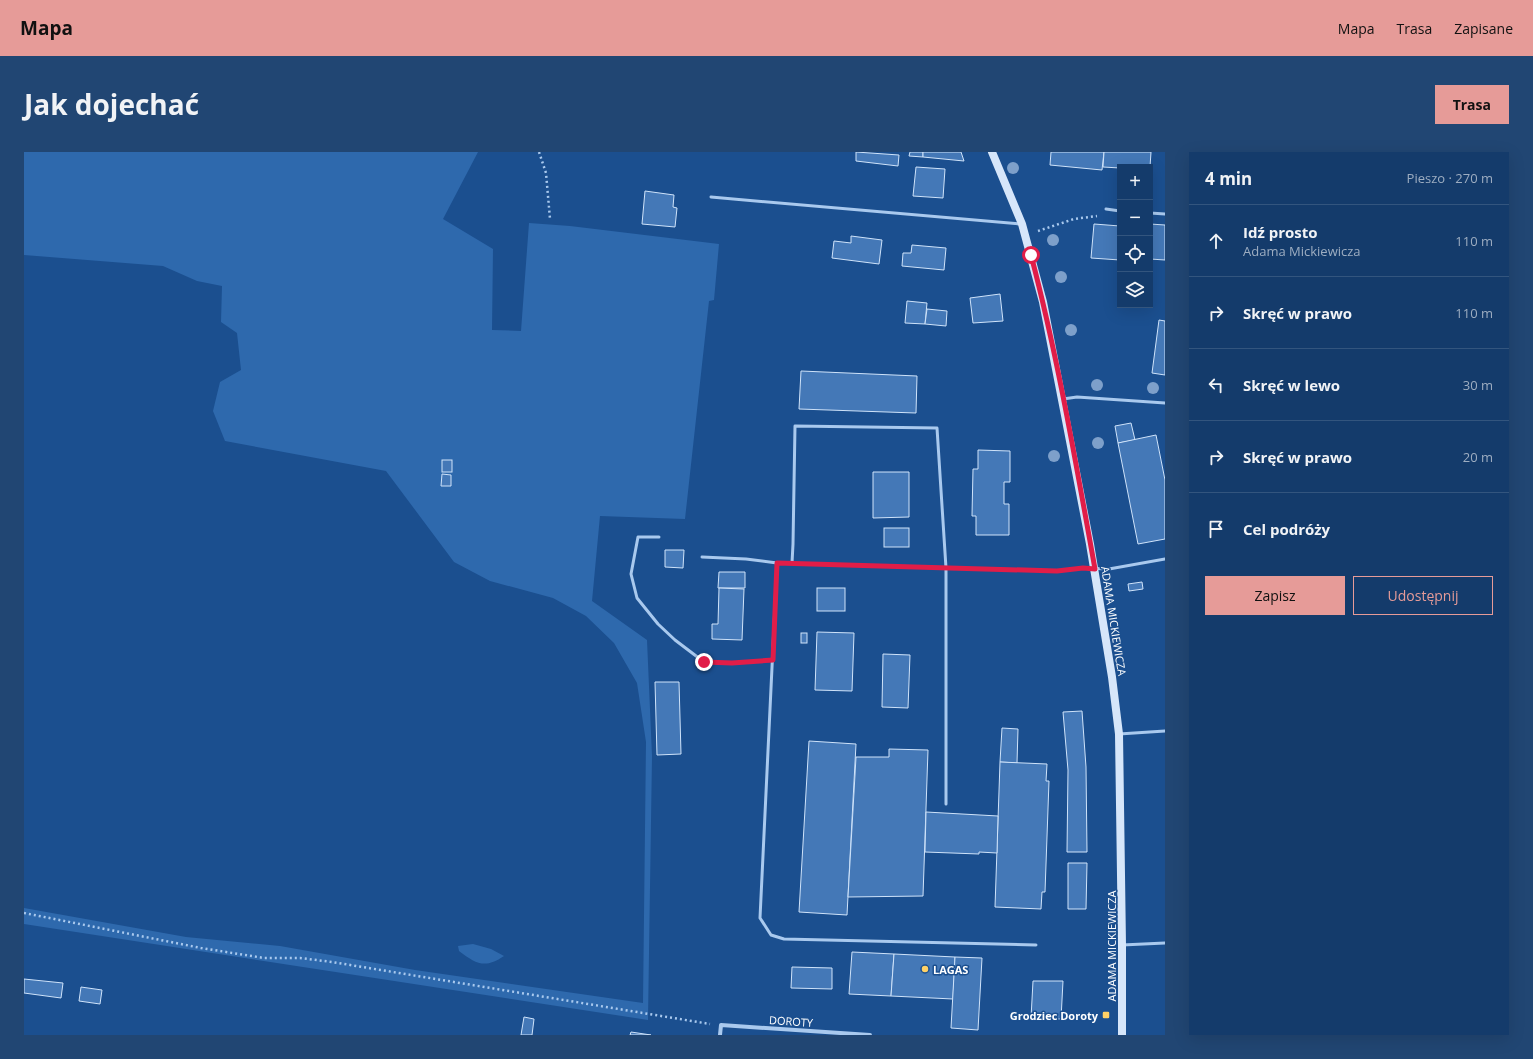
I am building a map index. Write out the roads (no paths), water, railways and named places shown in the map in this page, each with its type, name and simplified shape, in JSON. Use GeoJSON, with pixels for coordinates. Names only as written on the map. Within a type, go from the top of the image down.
{"type":"FeatureCollection","features":[{"type":"Feature","properties":{"kind":"street","name":"ADAMA MICKIEWICZA"},"geometry":{"type":"LineString","coordinates":[[992,152],[1022,224],[1043,302],[1095,569],[1112,677],[1119,734],[1122,1035]]}},
{"type":"Feature","properties":{"kind":"street","name":"DOROTY"},"geometry":{"type":"LineString","coordinates":[[720,1035],[721,1025],[870,1035]]}},
{"type":"Feature","properties":{"kind":"lane"},"geometry":{"type":"LineString","coordinates":[[711,197],[1022,224]]}},
{"type":"Feature","properties":{"kind":"lane"},"geometry":{"type":"LineString","coordinates":[[1106,209],[1117,211]]}},
{"type":"Feature","properties":{"kind":"lane"},"geometry":{"type":"LineString","coordinates":[[1153,213],[1165,214]]}},
{"type":"Feature","properties":{"kind":"lane"},"geometry":{"type":"LineString","coordinates":[[1063,400],[1077,397],[1165,403]]}},
{"type":"Feature","properties":{"kind":"lane"},"geometry":{"type":"LineString","coordinates":[[792,563],[795,426],[937,428],[946,568],[946,804]]}},
{"type":"Feature","properties":{"kind":"lane"},"geometry":{"type":"LineString","coordinates":[[659,537],[638,537],[631,574],[637,598],[658,624],[675,640],[704,662],[732,663],[773,660]]}},
{"type":"Feature","properties":{"kind":"lane"},"geometry":{"type":"LineString","coordinates":[[702,557],[746,559],[777,563],[1057,571],[1083,568],[1120,568],[1165,560]]}},
{"type":"Feature","properties":{"kind":"lane"},"geometry":{"type":"LineString","coordinates":[[777,563],[760,918],[771,935],[784,939],[1036,945]]}},
{"type":"Feature","properties":{"kind":"lane"},"geometry":{"type":"LineString","coordinates":[[1119,734],[1165,731]]}},
{"type":"Feature","properties":{"kind":"lane"},"geometry":{"type":"LineString","coordinates":[[1122,945],[1165,943]]}},
{"type":"Feature","properties":{"kind":"place","name":"LAGAS"},"geometry":{"type":"Point","coordinates":[925,969]}},
{"type":"Feature","properties":{"kind":"place","name":"Grodziec Doroty"},"geometry":{"type":"Point","coordinates":[1106,1015]}}]}
